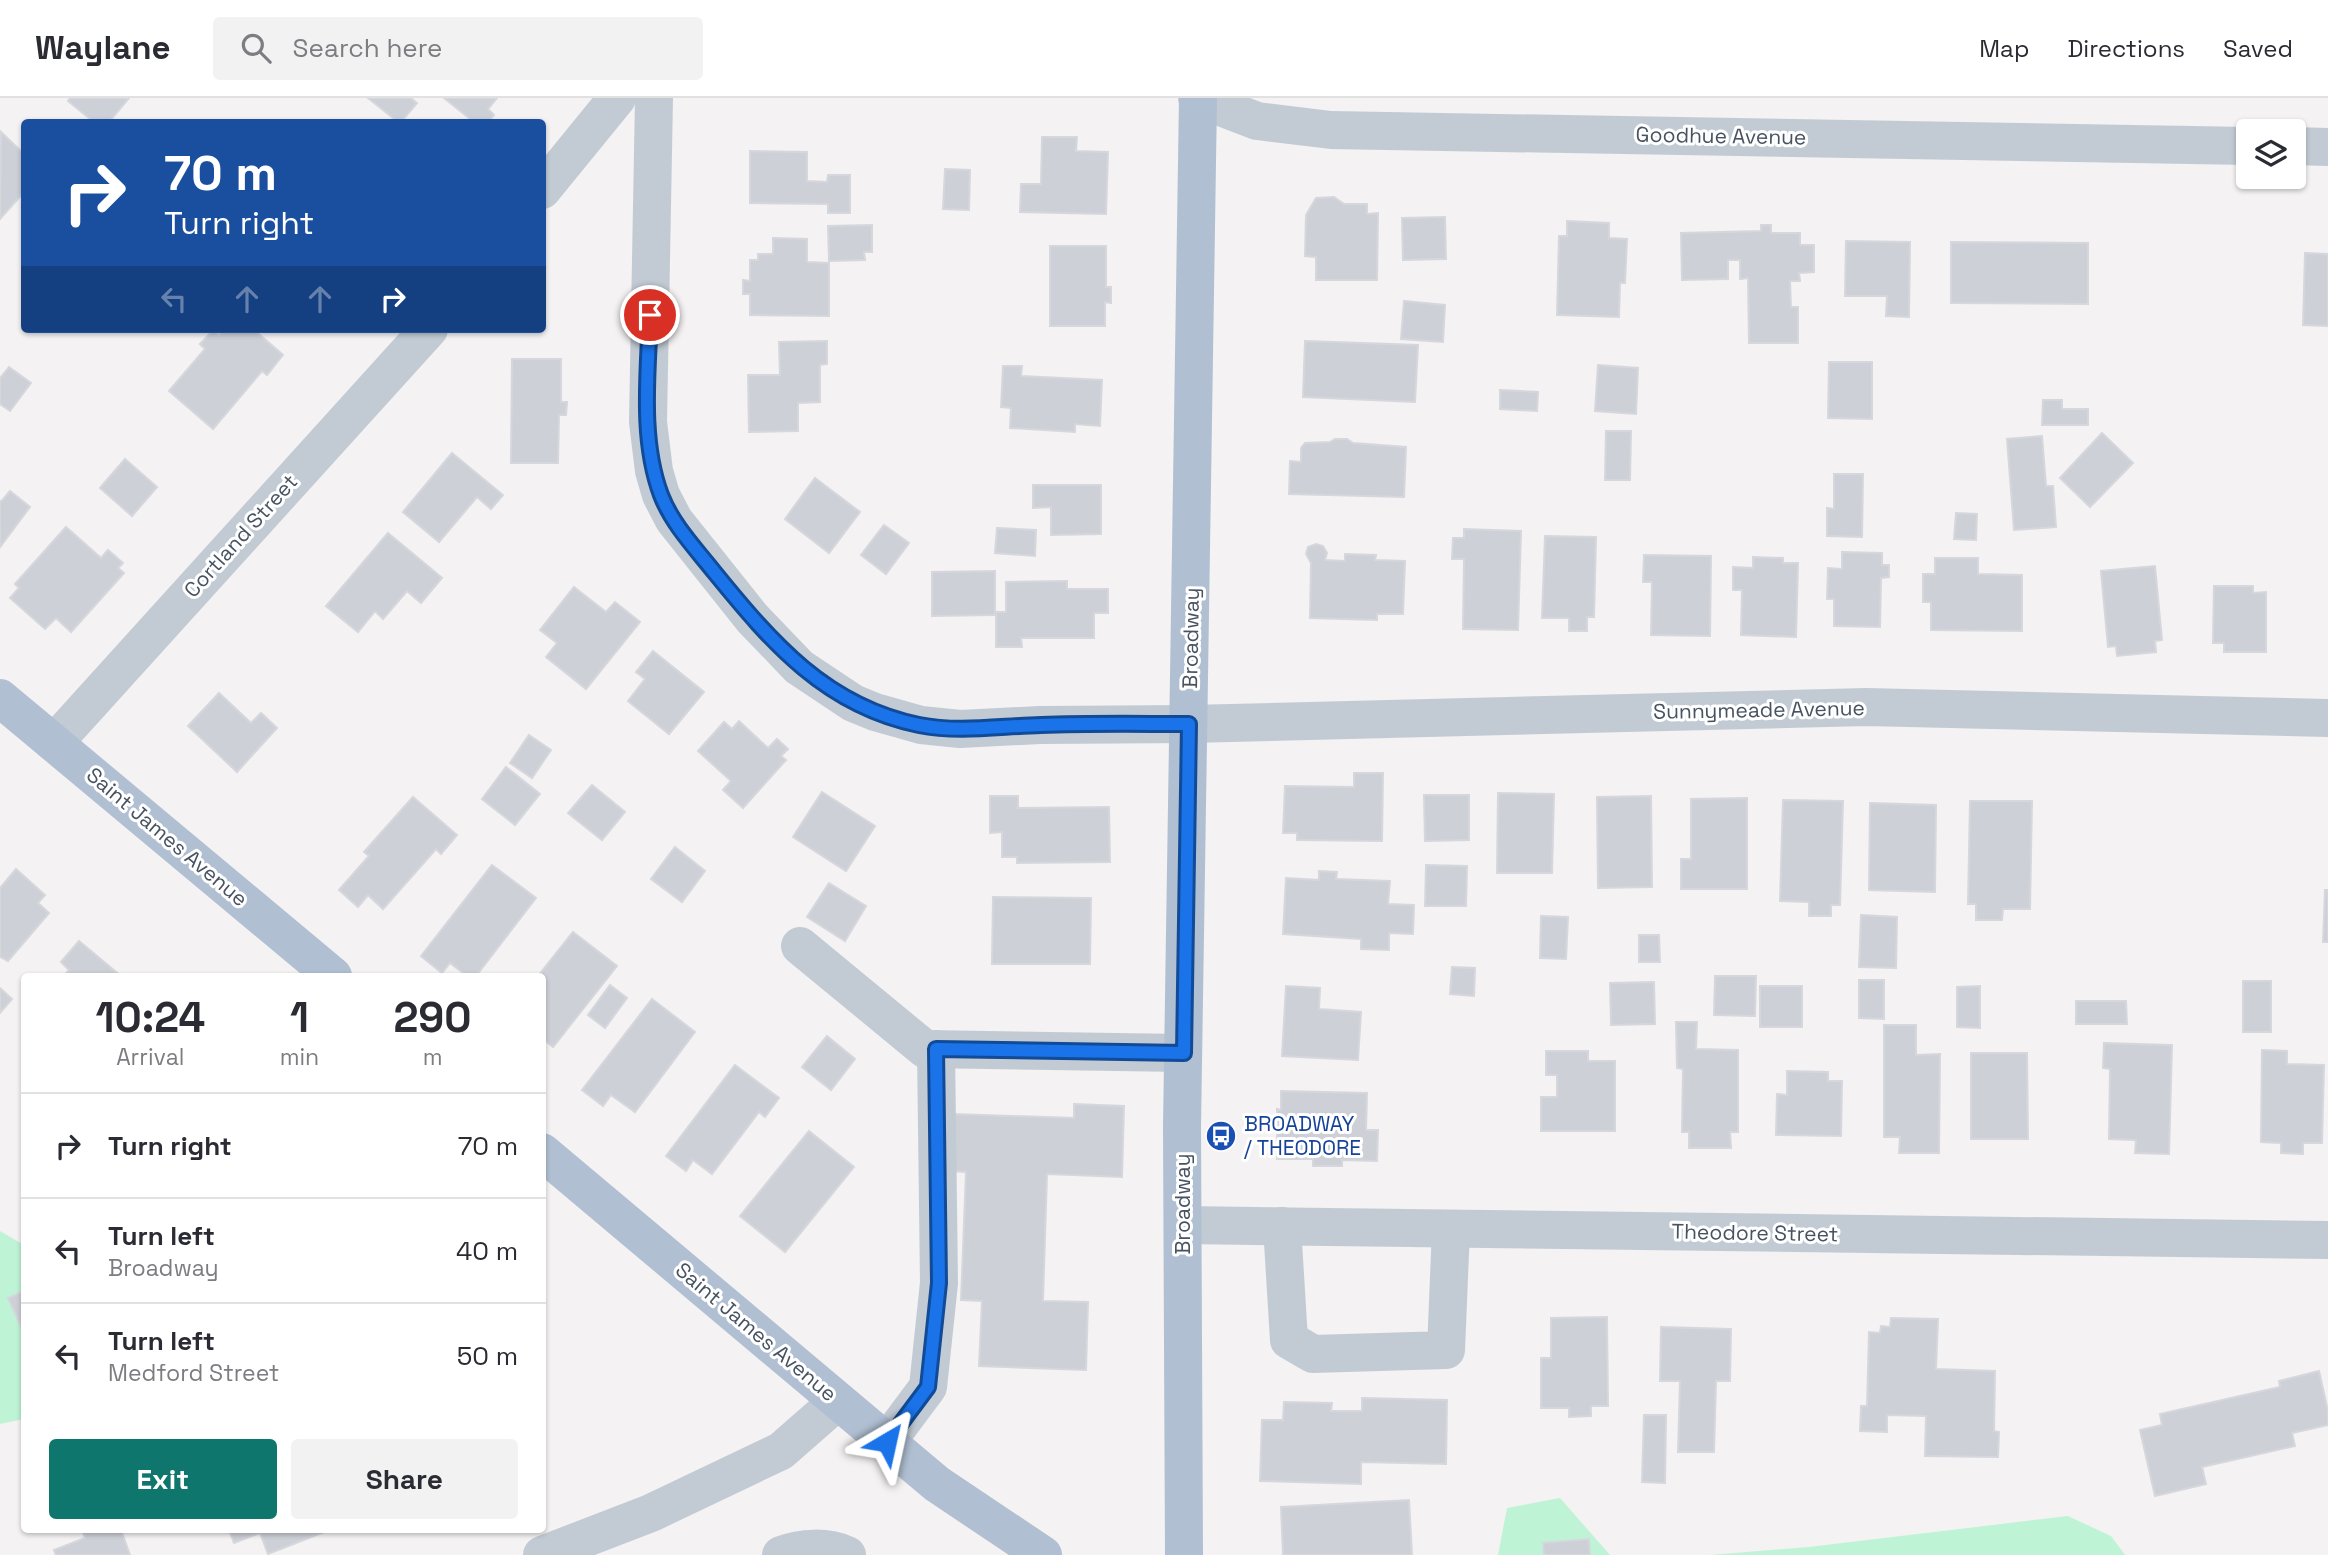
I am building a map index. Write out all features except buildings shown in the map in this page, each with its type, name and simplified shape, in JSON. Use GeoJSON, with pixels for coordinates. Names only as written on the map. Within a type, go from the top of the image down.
{"type":"FeatureCollection","features":[{"type":"Feature","properties":{"kind":"main road","name":"Broadway"},"geometry":{"type":"LineString","coordinates":[[1184,1555],[1184,1053],[1198,98]]}},
{"type":"Feature","properties":{"kind":"main road","name":"Saint James Avenue"},"geometry":{"type":"LineString","coordinates":[[0,698],[329,973]]}},
{"type":"Feature","properties":{"kind":"main road","name":"Saint James Avenue"},"geometry":{"type":"LineString","coordinates":[[546,1155],[937,1484],[1043,1555]]}},
{"type":"Feature","properties":{"kind":"street"},"geometry":{"type":"LineString","coordinates":[[546,185],[617,98]]}},
{"type":"Feature","properties":{"kind":"street","name":"Sunnymeade Avenue"},"geometry":{"type":"LineString","coordinates":[[654,98],[648,422],[654,471],[661,495],[674,520],[752,618],[799,667],[853,703],[875,712],[921,725],[960,729],[1866,707],[2328,719]]}},
{"type":"Feature","properties":{"kind":"street","name":"Goodhue Avenue"},"geometry":{"type":"LineString","coordinates":[[1198,98],[1257,121],[1331,130],[2236,146]]}},
{"type":"Feature","properties":{"kind":"street"},"geometry":{"type":"LineString","coordinates":[[2306,146],[2328,147]]}},
{"type":"Feature","properties":{"kind":"street","name":"Cortland Street"},"geometry":{"type":"LineString","coordinates":[[54,743],[425,333]]}},
{"type":"Feature","properties":{"kind":"street"},"geometry":{"type":"LineString","coordinates":[[800,946],[925,1049],[1184,1053]]}},
{"type":"Feature","properties":{"kind":"street"},"geometry":{"type":"LineString","coordinates":[[887,1442],[928,1387],[939,1283],[936,1049]]}},
{"type":"Feature","properties":{"kind":"street","name":"Theodore Street"},"geometry":{"type":"LineString","coordinates":[[1183,1225],[2328,1240]]}},
{"type":"Feature","properties":{"kind":"street"},"geometry":{"type":"LineString","coordinates":[[1282,1226],[1289,1340],[1313,1354],[1446,1350],[1451,1229]]}},
{"type":"Feature","properties":{"kind":"street"},"geometry":{"type":"LineString","coordinates":[[542,1555],[651,1513],[781,1451],[838,1401]]}},
{"type":"Feature","properties":{"kind":"street"},"geometry":{"type":"LineString","coordinates":[[781,1555],[795,1550],[834,1549],[847,1555]]}},
{"type":"Feature","properties":{"kind":"green space"},"geometry":{"type":"Polygon","coordinates":[[[0,1231],[21,1243],[21,1420],[0,1424],[0,1231]]]}},
{"type":"Feature","properties":{"kind":"green space"},"geometry":{"type":"Polygon","coordinates":[[[1560,1498],[1610,1555],[1498,1555],[1507,1508],[1560,1498]]]}},
{"type":"Feature","properties":{"kind":"green space"},"geometry":{"type":"Polygon","coordinates":[[[2068,1516],[2111,1536],[2125,1555],[1710,1555],[1809,1547],[2068,1516]]]}},
{"type":"Feature","properties":{"kind":"place","name":"BROADWAY / THEODORE"},"geometry":{"type":"Point","coordinates":[1221,1136]}},
{"type":"Feature","properties":{"kind":"route"},"geometry":{"type":"LineString","coordinates":[[650,315],[648,422],[654,471],[661,495],[674,520],[692,544],[752,618],[799,667],[853,703],[921,725],[960,729],[1040,725],[1189,724],[1184,1053],[936,1049],[939,1283],[928,1387],[887,1442]]}}]}
